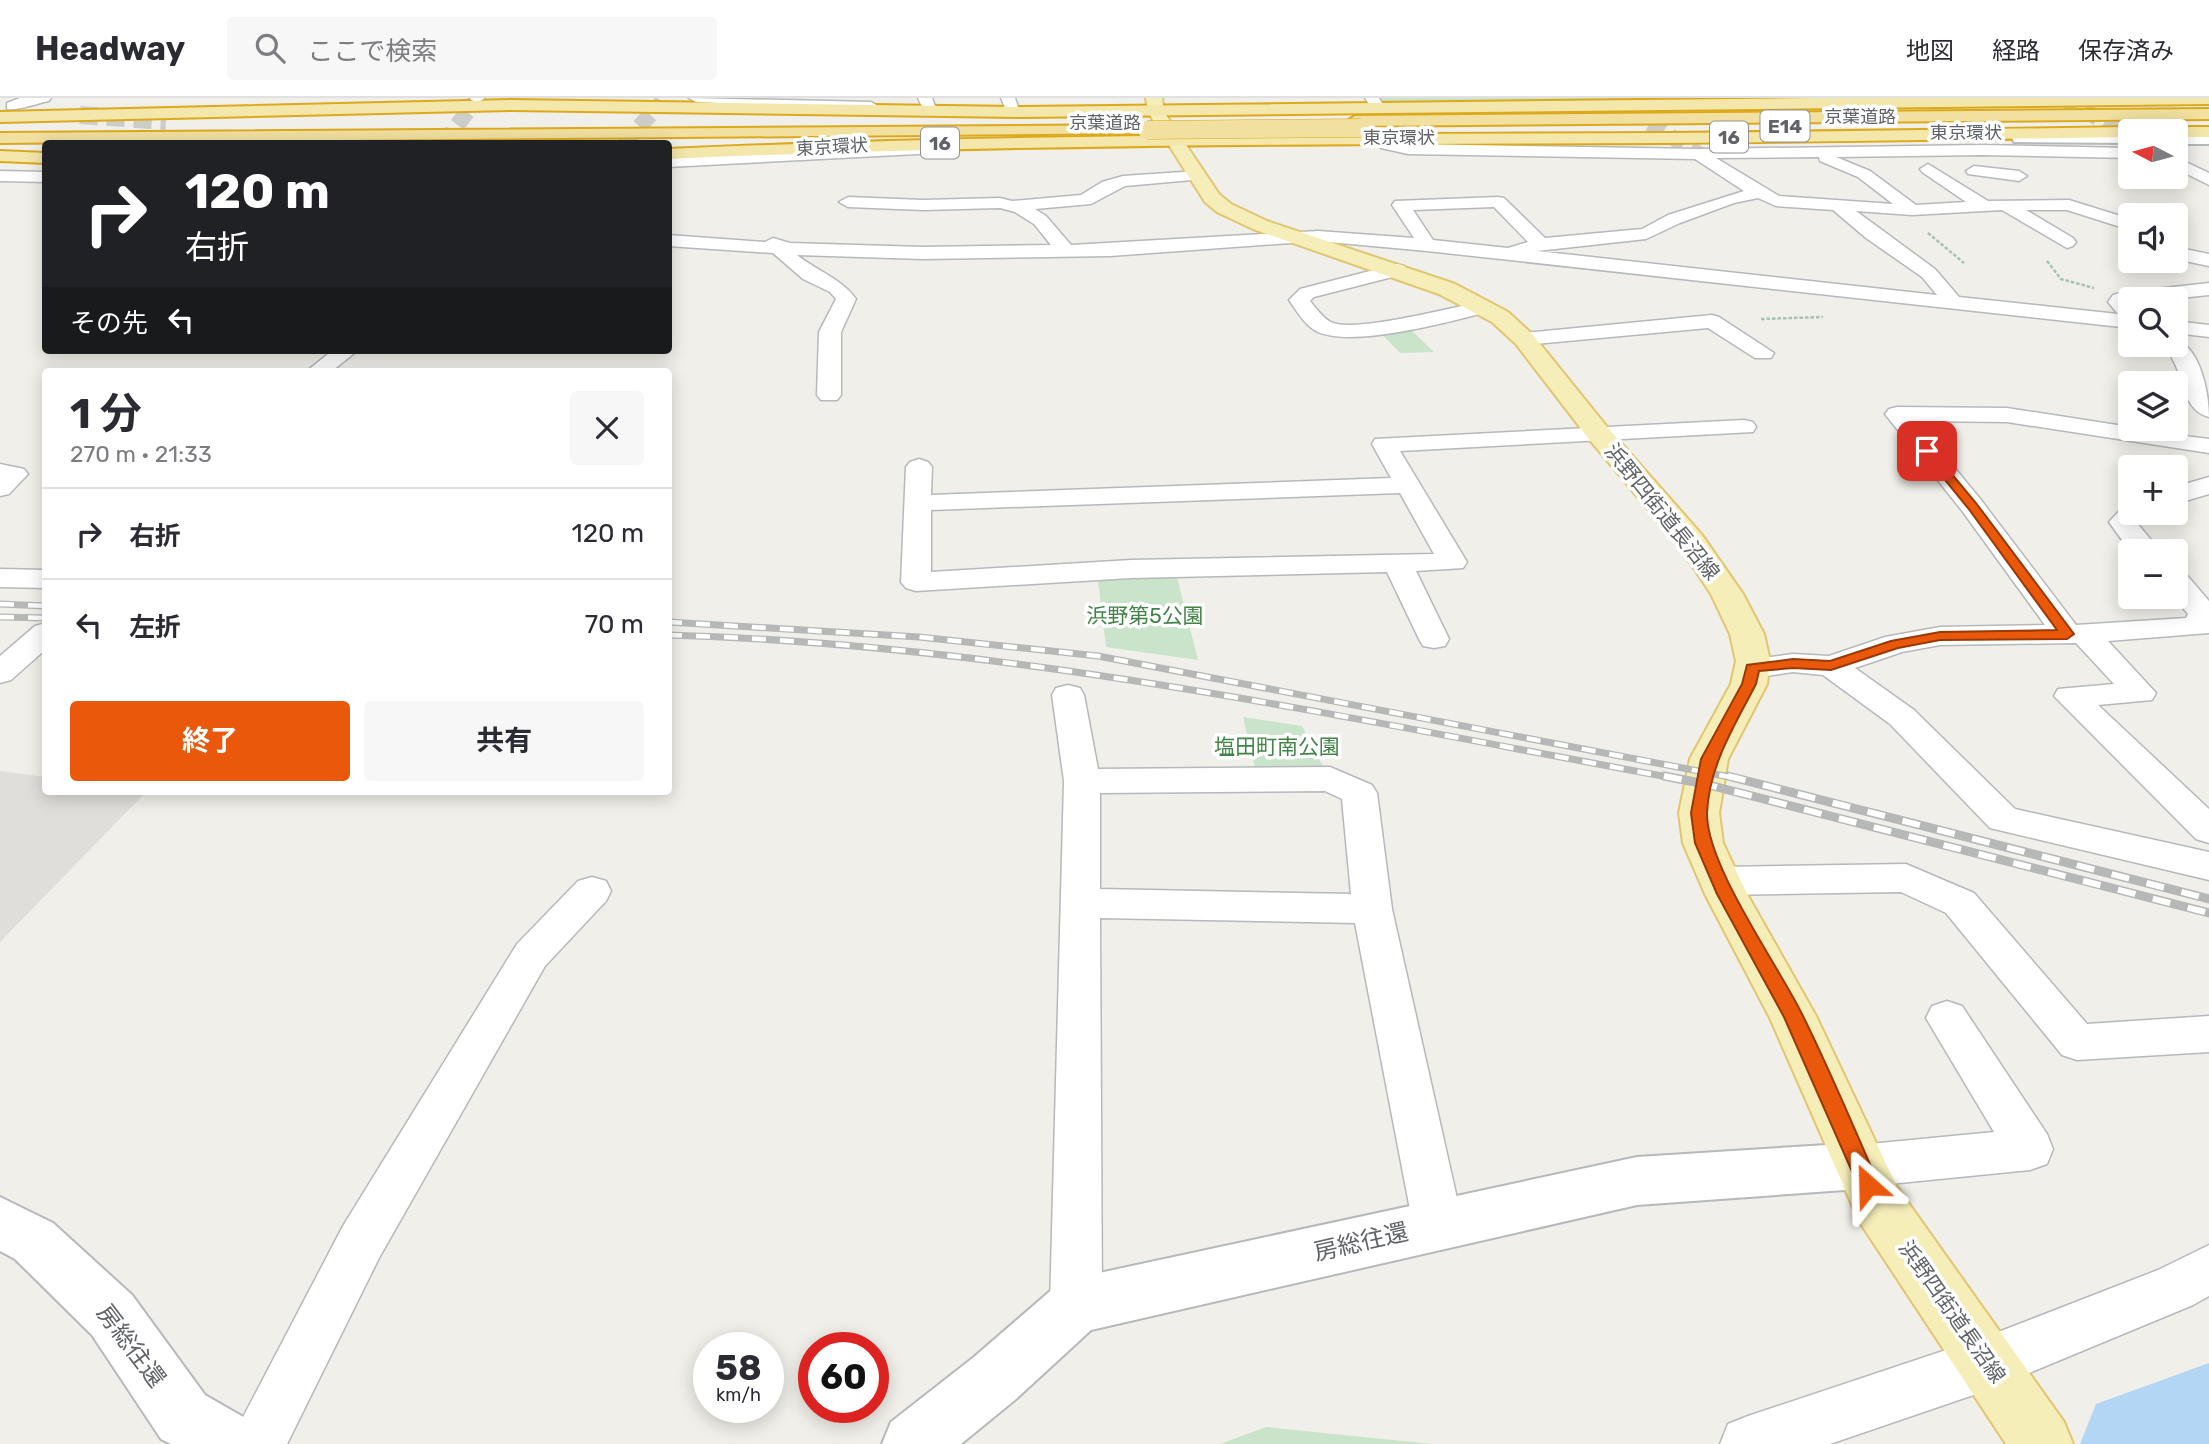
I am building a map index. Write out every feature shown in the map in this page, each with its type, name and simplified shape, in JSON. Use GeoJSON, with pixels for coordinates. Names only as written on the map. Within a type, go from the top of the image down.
{"type":"FeatureCollection","features":[{"type":"Feature","properties":{"kind":"highway","name":"東京環状"},"geometry":{"type":"LineString","coordinates":[[672,157],[705,153],[1104,132],[1155,120],[1789,102],[2209,99]]}},
{"type":"Feature","properties":{"kind":"highway"},"geometry":{"type":"LineString","coordinates":[[2,112],[40,105]]}},
{"type":"Feature","properties":{"kind":"highway","name":"東京環状"},"geometry":{"type":"LineString","coordinates":[[2,112],[513,105],[1010,106],[1378,138],[1672,138],[2118,132]]}},
{"type":"Feature","properties":{"kind":"highway"},"geometry":{"type":"LineString","coordinates":[[2,112],[420,115],[476,118]]}},
{"type":"Feature","properties":{"kind":"highway","name":"京葉道路"},"geometry":{"type":"LineString","coordinates":[[1358,125],[2209,114]]}},
{"type":"Feature","properties":{"kind":"highway"},"geometry":{"type":"LineString","coordinates":[[166,121],[709,117],[1071,120],[1104,132]]}},
{"type":"Feature","properties":{"kind":"highway","name":"京葉道路"},"geometry":{"type":"LineString","coordinates":[[0,131],[1104,132],[1155,120]]}},
{"type":"Feature","properties":{"kind":"highway","name":"京葉道路"},"geometry":{"type":"LineString","coordinates":[[0,138],[1068,131],[1155,120],[1358,125],[2209,123]]}},
{"type":"Feature","properties":{"kind":"highway"},"geometry":{"type":"LineString","coordinates":[[672,142],[1068,131]]}},
{"type":"Feature","properties":{"kind":"highway"},"geometry":{"type":"LineString","coordinates":[[2188,132],[2209,132]]}},
{"type":"Feature","properties":{"kind":"highway"},"geometry":{"type":"LineString","coordinates":[[0,156],[42,158]]}},
{"type":"Feature","properties":{"kind":"highway"},"geometry":{"type":"LineString","coordinates":[[0,174],[42,175]]}},
{"type":"Feature","properties":{"kind":"main road","name":"浜野四街道長沼線"},"geometry":{"type":"LineString","coordinates":[[1155,120],[1212,198],[1224,208],[1260,225],[1398,270],[1447,289],[1500,317],[1524,339],[1598,433],[1691,541],[1727,594],[1746,634],[1752,668],[1749,684],[1709,759],[1699,813],[1703,843],[1793,1016],[1878,1204],[2042,1444]]}},
{"type":"Feature","properties":{"kind":"street"},"geometry":{"type":"LineString","coordinates":[[696,98],[1010,106]]}},
{"type":"Feature","properties":{"kind":"street"},"geometry":{"type":"LineString","coordinates":[[672,158],[1079,145],[1104,132]]}},
{"type":"Feature","properties":{"kind":"street"},"geometry":{"type":"LineString","coordinates":[[1378,138],[1386,145],[1408,149],[1699,154],[1940,151],[2118,153]]}},
{"type":"Feature","properties":{"kind":"street"},"geometry":{"type":"LineString","coordinates":[[1672,138],[2118,138]]}},
{"type":"Feature","properties":{"kind":"street"},"geometry":{"type":"LineString","coordinates":[[2188,139],[2209,139]]}},
{"type":"Feature","properties":{"kind":"street"},"geometry":{"type":"LineString","coordinates":[[1940,151],[1969,173],[2019,176]]}},
{"type":"Feature","properties":{"kind":"street"},"geometry":{"type":"LineString","coordinates":[[1814,152],[1864,174],[1912,210]]}},
{"type":"Feature","properties":{"kind":"street"},"geometry":{"type":"LineString","coordinates":[[2188,154],[2209,153]]}},
{"type":"Feature","properties":{"kind":"street"},"geometry":{"type":"LineString","coordinates":[[1699,154],[1776,201],[1912,210],[2069,205],[2118,221]]}},
{"type":"Feature","properties":{"kind":"street"},"geometry":{"type":"LineString","coordinates":[[1928,169],[1984,206]]}},
{"type":"Feature","properties":{"kind":"street"},"geometry":{"type":"LineString","coordinates":[[2188,169],[2209,180]]}},
{"type":"Feature","properties":{"kind":"street"},"geometry":{"type":"LineString","coordinates":[[1011,206],[1085,200],[1108,186],[1123,181],[1197,176]]}},
{"type":"Feature","properties":{"kind":"street"},"geometry":{"type":"LineString","coordinates":[[1506,255],[1541,244],[1646,234],[1674,219],[1730,199],[1759,193]]}},
{"type":"Feature","properties":{"kind":"street"},"geometry":{"type":"LineString","coordinates":[[848,202],[923,205],[1000,203],[1021,208],[1040,220],[1065,250]]}},
{"type":"Feature","properties":{"kind":"street"},"geometry":{"type":"LineString","coordinates":[[1427,245],[1401,205],[1497,202],[1541,244]]}},
{"type":"Feature","properties":{"kind":"street"},"geometry":{"type":"LineString","coordinates":[[2005,205],[2067,242]]}},
{"type":"Feature","properties":{"kind":"street"},"geometry":{"type":"LineString","coordinates":[[1839,206],[1878,239],[1928,270],[1944,286],[1952,303]]}},
{"type":"Feature","properties":{"kind":"street"},"geometry":{"type":"LineString","coordinates":[[672,223],[753,231],[781,248],[810,275],[838,288],[846,299],[830,332],[829,395]]}},
{"type":"Feature","properties":{"kind":"street"},"geometry":{"type":"LineString","coordinates":[[672,240],[781,248],[923,253],[1110,250],[1296,237],[1427,245],[2118,321]]}},
{"type":"Feature","properties":{"kind":"street"},"geometry":{"type":"LineString","coordinates":[[2188,237],[2209,241]]}},
{"type":"Feature","properties":{"kind":"street"},"geometry":{"type":"LineString","coordinates":[[2188,256],[2209,260]]}},
{"type":"Feature","properties":{"kind":"street"},"geometry":{"type":"LineString","coordinates":[[1398,270],[1307,293],[1299,300],[1325,328],[1339,331],[1393,325],[1484,307]]}},
{"type":"Feature","properties":{"kind":"street"},"geometry":{"type":"LineString","coordinates":[[2188,293],[2209,289]]}},
{"type":"Feature","properties":{"kind":"street"},"geometry":{"type":"LineString","coordinates":[[1524,339],[1712,321],[1763,353]]}},
{"type":"Feature","properties":{"kind":"street"},"geometry":{"type":"LineString","coordinates":[[2188,329],[2209,331]]}},
{"type":"Feature","properties":{"kind":"street"},"geometry":{"type":"LineString","coordinates":[[322,368],[341,354]]}},
{"type":"Feature","properties":{"kind":"street"},"geometry":{"type":"LineString","coordinates":[[2198,367],[2203,404],[2209,410]]}},
{"type":"Feature","properties":{"kind":"street"},"geometry":{"type":"LineString","coordinates":[[2209,446],[2007,415],[1897,414],[2076,634],[2140,693],[2070,695],[2209,830]]}},
{"type":"Feature","properties":{"kind":"street"},"geometry":{"type":"LineString","coordinates":[[919,467],[916,582],[1132,569],[1453,562],[1384,444],[1744,427]]}},
{"type":"Feature","properties":{"kind":"street"},"geometry":{"type":"LineString","coordinates":[[0,472],[15,474],[0,488]]}},
{"type":"Feature","properties":{"kind":"street"},"geometry":{"type":"LineString","coordinates":[[918,503],[1408,485]]}},
{"type":"Feature","properties":{"kind":"street"},"geometry":{"type":"LineString","coordinates":[[2188,492],[2209,485]]}},
{"type":"Feature","properties":{"kind":"street"},"geometry":{"type":"LineString","coordinates":[[1398,564],[1434,639]]}},
{"type":"Feature","properties":{"kind":"street"},"geometry":{"type":"LineString","coordinates":[[0,578],[42,579]]}},
{"type":"Feature","properties":{"kind":"street"},"geometry":{"type":"LineString","coordinates":[[1752,668],[1793,663],[1831,666],[1896,644],[1940,636],[2076,634],[2199,626],[2203,613],[2188,595]]}},
{"type":"Feature","properties":{"kind":"street"},"geometry":{"type":"LineString","coordinates":[[0,673],[42,636]]}},
{"type":"Feature","properties":{"kind":"street"},"geometry":{"type":"LineString","coordinates":[[1831,666],[1902,717],[2003,819],[2209,866]]}},
{"type":"Feature","properties":{"kind":"street"},"geometry":{"type":"LineString","coordinates":[[1068,695],[1082,781],[1083,903],[1076,1306]]}},
{"type":"Feature","properties":{"kind":"street"},"geometry":{"type":"LineString","coordinates":[[1082,781],[1330,779],[1359,793],[1372,909],[1438,1225]]}},
{"type":"Feature","properties":{"kind":"street"},"geometry":{"type":"LineString","coordinates":[[1721,881],[1906,878],[1960,903],[2077,1042],[2209,1034]]}},
{"type":"Feature","properties":{"kind":"street"},"geometry":{"type":"LineString","coordinates":[[257,1444],[361,1242],[531,956],[592,891]]}},
{"type":"Feature","properties":{"kind":"street"},"geometry":{"type":"LineString","coordinates":[[1083,903],[1372,909]]}},
{"type":"Feature","properties":{"kind":"street"},"geometry":{"type":"LineString","coordinates":[[1859,1166],[2030,1150],[1947,1018]]}},
{"type":"Feature","properties":{"kind":"street","name":"房総往還"},"geometry":{"type":"LineString","coordinates":[[913,1444],[995,1378],[1076,1306],[1637,1181],[1859,1166]]}},
{"type":"Feature","properties":{"kind":"street","name":"房総往還"},"geometry":{"type":"LineString","coordinates":[[0,1222],[34,1241],[112,1315],[183,1417],[230,1444]]}},
{"type":"Feature","properties":{"kind":"street"},"geometry":{"type":"LineString","coordinates":[[1748,1444],[1988,1363],[2175,1288],[2209,1269]]}},
{"type":"Feature","properties":{"kind":"path"},"geometry":{"type":"LineString","coordinates":[[2047,261],[2061,279],[2118,302]]}},
{"type":"Feature","properties":{"kind":"path"},"geometry":{"type":"LineString","coordinates":[[1712,321],[1829,317]]}},
{"type":"Feature","properties":{"kind":"shaded area"},"geometry":{"type":"Polygon","coordinates":[[[0,771],[42,777],[42,795],[143,795],[0,942],[0,771]]]}},
{"type":"Feature","properties":{"kind":"green space"},"geometry":{"type":"Polygon","coordinates":[[[1378,98],[1776,98],[1380,103],[1378,98]]]}},
{"type":"Feature","properties":{"kind":"green space"},"geometry":{"type":"Polygon","coordinates":[[[1407,326],[1434,352],[1400,353],[1378,330],[1407,326]]]}},
{"type":"Feature","properties":{"kind":"green space","name":"浜野第5公園"},"geometry":{"type":"Polygon","coordinates":[[[1177,577],[1198,660],[1106,647],[1098,580],[1177,577]]]}},
{"type":"Feature","properties":{"kind":"green space","name":"塩田町南公園"},"geometry":{"type":"Polygon","coordinates":[[[1243,717],[1302,726],[1326,772],[1256,772],[1243,717]]]}},
{"type":"Feature","properties":{"kind":"green space"},"geometry":{"type":"Polygon","coordinates":[[[1266,1427],[1432,1444],[1220,1444],[1266,1427]]]}},
{"type":"Feature","properties":{"kind":"waterway"},"geometry":{"type":"LineString","coordinates":[[2136,1444],[2209,1418]]}},
{"type":"Feature","properties":{"kind":"tunnel"},"geometry":{"type":"LineString","coordinates":[[1609,98],[1699,154]]}},
{"type":"Feature","properties":{"kind":"tunnel"},"geometry":{"type":"LineString","coordinates":[[2063,98],[2118,130]]}},
{"type":"Feature","properties":{"kind":"tunnel"},"geometry":{"type":"LineString","coordinates":[[446,140],[477,99]]}},
{"type":"Feature","properties":{"kind":"tunnel"},"geometry":{"type":"LineString","coordinates":[[627,140],[662,102]]}},
{"type":"Feature","properties":{"kind":"tunnel"},"geometry":{"type":"LineString","coordinates":[[80,115],[166,121]]}},
{"type":"Feature","properties":{"kind":"railway"},"geometry":{"type":"LineString","coordinates":[[0,604],[42,606]]}},
{"type":"Feature","properties":{"kind":"railway"},"geometry":{"type":"LineString","coordinates":[[0,617],[42,618]]}},
{"type":"Feature","properties":{"kind":"railway"},"geometry":{"type":"LineString","coordinates":[[672,622],[919,637],[1098,656],[1735,778]]}},
{"type":"Feature","properties":{"kind":"railway"},"geometry":{"type":"LineString","coordinates":[[672,635],[795,641],[1048,668],[1298,708],[1673,778]]}},
{"type":"Feature","properties":{"kind":"railway"},"geometry":{"type":"LineString","coordinates":[[1664,776],[1705,784],[2209,913]]}},
{"type":"Feature","properties":{"kind":"railway"},"geometry":{"type":"LineString","coordinates":[[1728,776],[2209,899]]}},
{"type":"Feature","properties":{"kind":"route"},"geometry":{"type":"LineString","coordinates":[[1868,1185],[1793,1016],[1726,894],[1703,843],[1699,813],[1709,759],[1749,684],[1752,668],[1793,663],[1831,666],[1896,644],[1940,636],[2067,634],[1972,506],[1927,451]]}}]}
